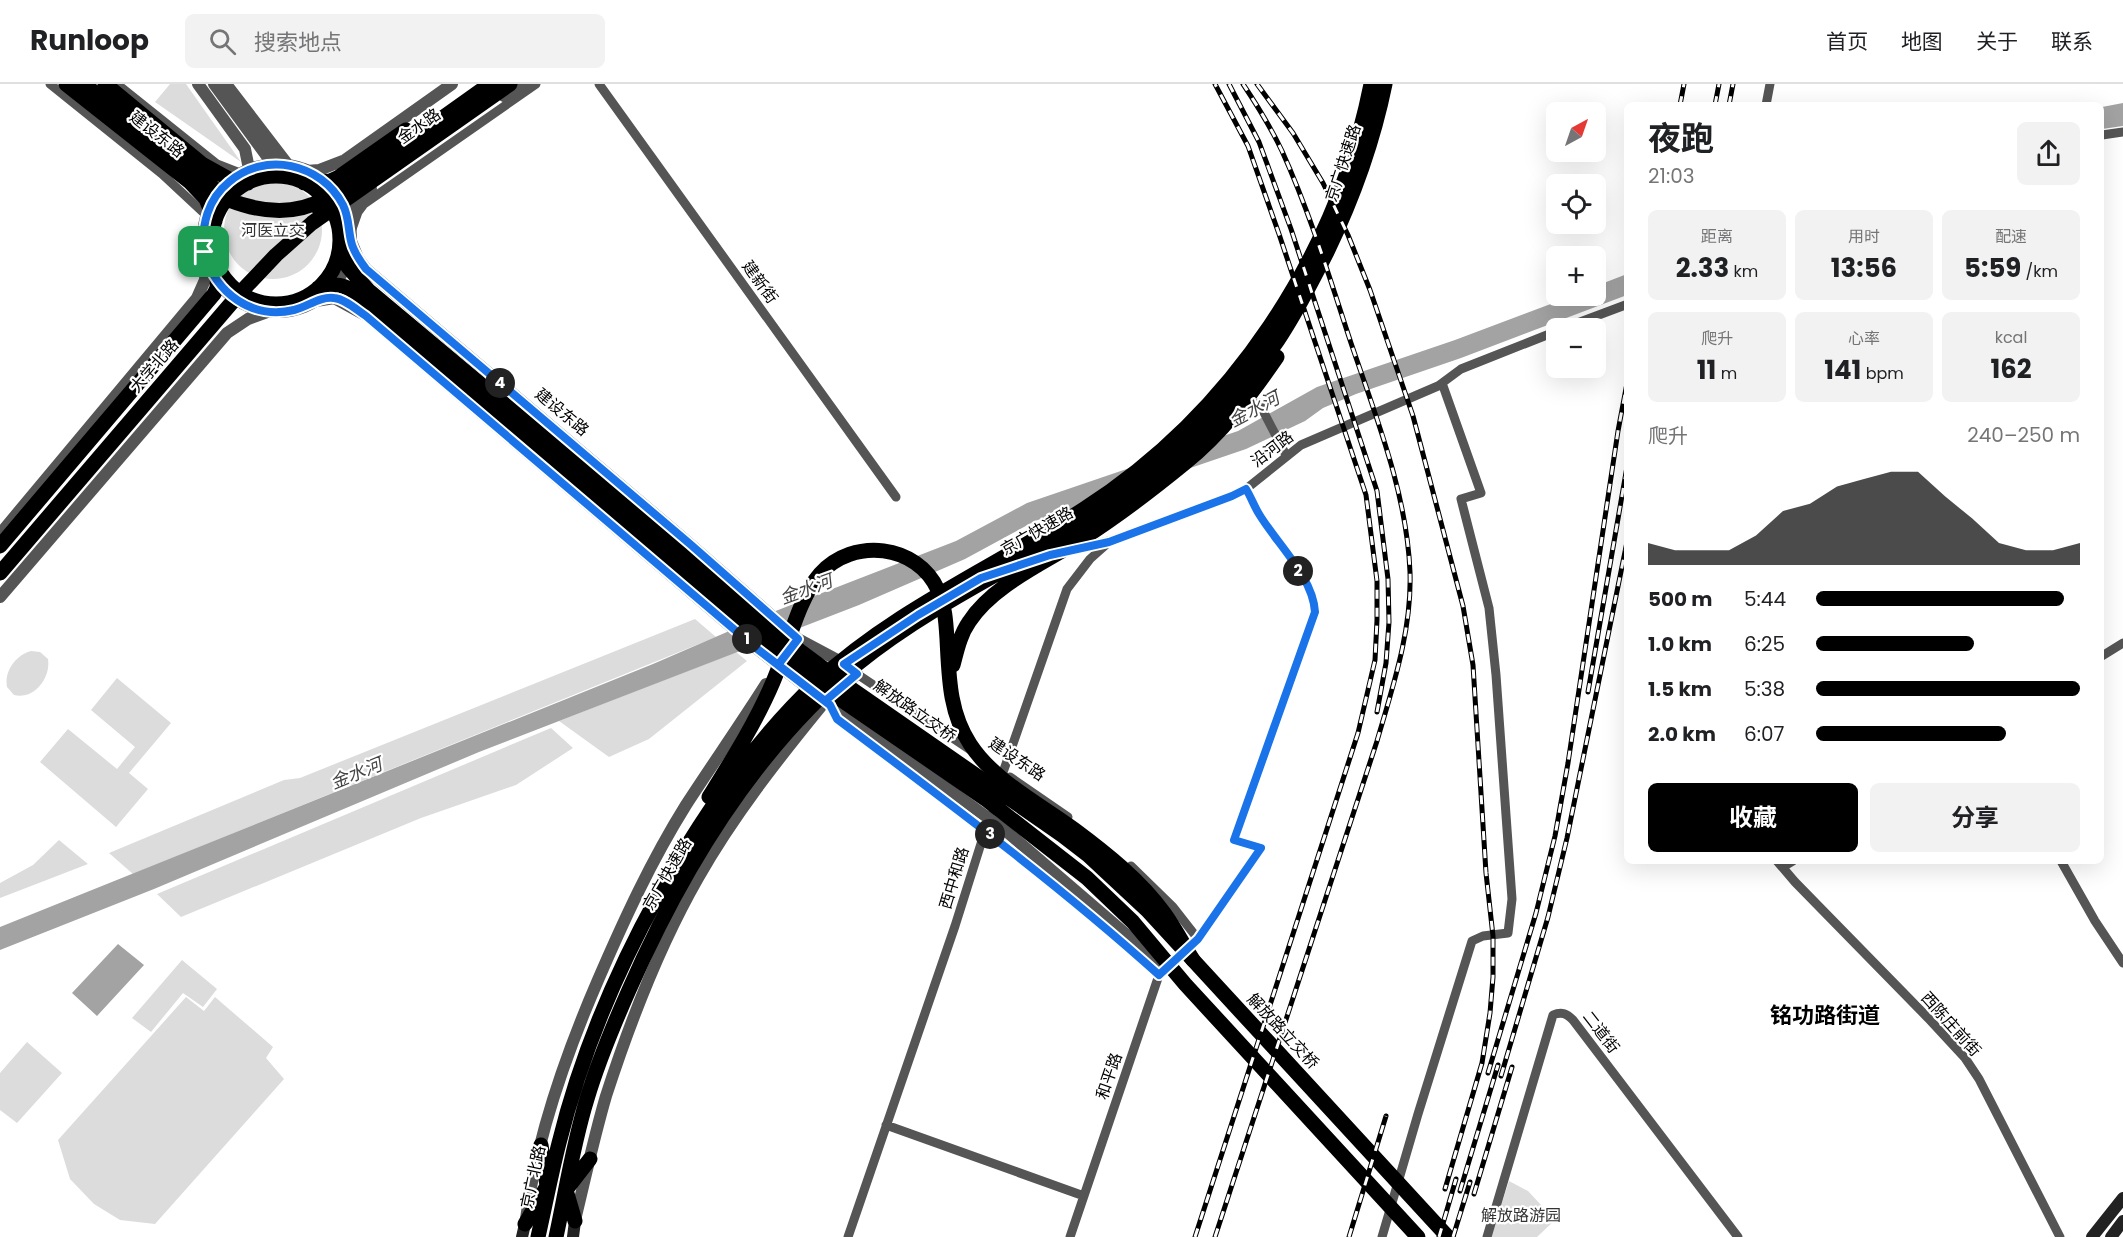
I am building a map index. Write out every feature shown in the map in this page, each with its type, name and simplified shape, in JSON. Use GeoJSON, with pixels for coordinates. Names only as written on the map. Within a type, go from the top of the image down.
{"type":"FeatureCollection","features":[{"type":"Feature","properties":{"kind":"main road","name":"建设东路"},"geometry":{"type":"LineString","coordinates":[[66,84],[190,182],[206,199],[211,218]]}},
{"type":"Feature","properties":{"kind":"main road"},"geometry":{"type":"LineString","coordinates":[[84,84],[229,200],[248,207],[282,211],[345,193]]}},
{"type":"Feature","properties":{"kind":"main road","name":"建设东路"},"geometry":{"type":"LineString","coordinates":[[105,84],[202,164],[229,179],[246,175]]}},
{"type":"Feature","properties":{"kind":"main road"},"geometry":{"type":"LineString","coordinates":[[0,546],[214,294],[217,288],[212,264],[211,218],[246,175],[261,178],[285,171],[330,181],[473,84]]}},
{"type":"Feature","properties":{"kind":"main road","name":"金水路"},"geometry":{"type":"LineString","coordinates":[[345,193],[490,84]]}},
{"type":"Feature","properties":{"kind":"main road","name":"金水路"},"geometry":{"type":"LineString","coordinates":[[345,193],[510,84]]}},
{"type":"Feature","properties":{"kind":"main road","name":"京广快速路"},"geometry":{"type":"LineString","coordinates":[[571,1127],[644,954],[663,916],[720,821],[786,734],[826,692],[889,640],[1092,520],[1158,471],[1237,392],[1279,339],[1319,267],[1352,198],[1371,141],[1385,84]]}},
{"type":"Feature","properties":{"kind":"main road","name":"京广快速路"},"geometry":{"type":"LineString","coordinates":[[571,1127],[590,1045],[631,948],[660,893],[709,814],[758,746],[817,683],[849,654],[900,617],[1048,531],[1108,493],[1170,443],[1227,383],[1268,331],[1299,278],[1332,212],[1352,160],[1369,89]]}},
{"type":"Feature","properties":{"kind":"main road"},"geometry":{"type":"LineString","coordinates":[[0,585],[228,316],[236,309],[288,303],[317,294],[334,267],[345,237],[330,207],[306,177]]}},
{"type":"Feature","properties":{"kind":"main road","name":"大学北路"},"geometry":{"type":"LineString","coordinates":[[0,559],[268,248],[345,193]]}},
{"type":"Feature","properties":{"kind":"main road","name":"大学北路"},"geometry":{"type":"LineString","coordinates":[[0,573],[261,270],[345,193]]}},
{"type":"Feature","properties":{"kind":"main road","name":"解放路立交桥"},"geometry":{"type":"LineString","coordinates":[[345,237],[348,267],[369,290],[646,524],[800,651],[1062,834],[1088,855],[1147,910],[1448,1237]]}},
{"type":"Feature","properties":{"kind":"main road"},"geometry":{"type":"LineString","coordinates":[[212,264],[243,295],[263,307]]}},
{"type":"Feature","properties":{"kind":"main road","name":"解放路立交桥"},"geometry":{"type":"LineString","coordinates":[[317,294],[329,284],[344,285],[370,304],[622,521],[792,663],[830,692],[987,800],[1087,878],[1133,922],[1185,984],[1418,1237]]}},
{"type":"Feature","properties":{"kind":"main road"},"geometry":{"type":"LineString","coordinates":[[950,691],[957,648],[969,621],[980,608],[1017,578],[1084,538],[1133,504],[1203,447],[1241,406],[1290,337],[1293,314]]}},
{"type":"Feature","properties":{"kind":"main road"},"geometry":{"type":"LineString","coordinates":[[620,972],[627,942],[638,918],[683,837],[749,731],[774,680],[808,592],[826,567],[848,555],[882,549],[895,552],[912,561],[926,573],[937,588],[946,621],[950,691],[954,709],[962,730],[982,759],[1010,783],[1076,831],[1126,873],[1164,914],[1193,960]]}},
{"type":"Feature","properties":{"kind":"main road"},"geometry":{"type":"LineString","coordinates":[[556,1237],[566,1190],[571,1127]]}},
{"type":"Feature","properties":{"kind":"main road","name":"京广北路"},"geometry":{"type":"LineString","coordinates":[[538,1237],[571,1127]]}},
{"type":"Feature","properties":{"kind":"main road"},"geometry":{"type":"LineString","coordinates":[[524,1231],[547,1186],[541,1145]]}},
{"type":"Feature","properties":{"kind":"main road"},"geometry":{"type":"LineString","coordinates":[[566,1190],[590,1159]]}},
{"type":"Feature","properties":{"kind":"main road"},"geometry":{"type":"LineString","coordinates":[[566,1190],[575,1221],[573,1237]]}},
{"type":"Feature","properties":{"kind":"main road"},"geometry":{"type":"LineString","coordinates":[[2092,1237],[2123,1198]]}},
{"type":"Feature","properties":{"kind":"main road"},"geometry":{"type":"LineString","coordinates":[[2110,1237],[2123,1221]]}},
{"type":"Feature","properties":{"kind":"street"},"geometry":{"type":"LineString","coordinates":[[50,84],[162,174],[211,218]]}},
{"type":"Feature","properties":{"kind":"street"},"geometry":{"type":"LineString","coordinates":[[117,84],[217,164],[246,175],[245,149],[198,84]]}},
{"type":"Feature","properties":{"kind":"street"},"geometry":{"type":"LineString","coordinates":[[214,84],[285,171]]}},
{"type":"Feature","properties":{"kind":"street"},"geometry":{"type":"LineString","coordinates":[[226,84],[285,171]]}},
{"type":"Feature","properties":{"kind":"street"},"geometry":{"type":"LineString","coordinates":[[306,177],[345,160],[452,84]]}},
{"type":"Feature","properties":{"kind":"street"},"geometry":{"type":"LineString","coordinates":[[345,237],[349,210],[366,193],[522,84]]}},
{"type":"Feature","properties":{"kind":"street"},"geometry":{"type":"LineString","coordinates":[[345,237],[364,204],[536,84]]}},
{"type":"Feature","properties":{"kind":"street","name":"建新街"},"geometry":{"type":"LineString","coordinates":[[599,84],[896,497]]}},
{"type":"Feature","properties":{"kind":"street"},"geometry":{"type":"LineString","coordinates":[[1767,102],[1770,84]]}},
{"type":"Feature","properties":{"kind":"street"},"geometry":{"type":"LineString","coordinates":[[2104,135],[2123,132]]}},
{"type":"Feature","properties":{"kind":"street","name":"建设东路"},"geometry":{"type":"LineString","coordinates":[[345,237],[366,269],[797,637],[844,664],[1072,819],[1133,868],[1173,907],[1198,939]]}},
{"type":"Feature","properties":{"kind":"street"},"geometry":{"type":"LineString","coordinates":[[212,264],[216,280],[230,295],[247,306],[263,307]]}},
{"type":"Feature","properties":{"kind":"street"},"geometry":{"type":"LineString","coordinates":[[0,534],[197,298],[212,264]]}},
{"type":"Feature","properties":{"kind":"street"},"geometry":{"type":"LineString","coordinates":[[317,294],[334,298],[366,316],[756,648],[827,703],[1006,831],[1185,984]]}},
{"type":"Feature","properties":{"kind":"street"},"geometry":{"type":"LineString","coordinates":[[1591,318],[1624,306]]}},
{"type":"Feature","properties":{"kind":"street"},"geometry":{"type":"LineString","coordinates":[[0,597],[227,333],[263,307]]}},
{"type":"Feature","properties":{"kind":"street","name":"沿河路"},"geometry":{"type":"LineString","coordinates":[[844,664],[918,615],[981,578],[1050,555],[1109,542],[1232,496],[1246,489],[1286,455],[1326,433],[1443,383],[1461,369],[1546,335]]}},
{"type":"Feature","properties":{"kind":"street"},"geometry":{"type":"LineString","coordinates":[[1382,1237],[1472,941],[1483,936],[1508,933],[1512,899],[1489,608],[1461,499],[1481,493],[1443,383]]}},
{"type":"Feature","properties":{"kind":"street"},"geometry":{"type":"LineString","coordinates":[[1259,403],[1286,455]]}},
{"type":"Feature","properties":{"kind":"street","name":"和平路"},"geometry":{"type":"LineString","coordinates":[[1070,1237],[1159,975],[1198,939],[1261,848],[1234,840],[1315,612],[1313,597],[1306,582],[1259,514],[1246,489]]}},
{"type":"Feature","properties":{"kind":"street","name":"西中和路"},"geometry":{"type":"LineString","coordinates":[[848,1237],[955,926],[1003,772],[1067,590],[1090,560],[1109,542]]}},
{"type":"Feature","properties":{"kind":"street"},"geometry":{"type":"LineString","coordinates":[[541,1145],[558,1083],[577,1028],[626,915],[686,806],[797,637]]}},
{"type":"Feature","properties":{"kind":"street"},"geometry":{"type":"LineString","coordinates":[[2104,655],[2123,643]]}},
{"type":"Feature","properties":{"kind":"street"},"geometry":{"type":"LineString","coordinates":[[575,1221],[607,1096],[633,1021],[663,948],[693,886],[754,793],[827,703],[857,674]]}},
{"type":"Feature","properties":{"kind":"street"},"geometry":{"type":"LineString","coordinates":[[827,703],[837,719],[985,830],[1093,916],[1159,975]]}},
{"type":"Feature","properties":{"kind":"street","name":"西陈庄前街"},"geometry":{"type":"LineString","coordinates":[[1780,864],[1965,1058],[1979,1079],[2060,1237]]}},
{"type":"Feature","properties":{"kind":"street"},"geometry":{"type":"LineString","coordinates":[[2063,864],[2095,921],[2123,963]]}},
{"type":"Feature","properties":{"kind":"street","name":"二道街"},"geometry":{"type":"LineString","coordinates":[[1487,1237],[1553,1015],[1557,1013],[1566,1013],[1573,1020],[1737,1237]]}},
{"type":"Feature","properties":{"kind":"street"},"geometry":{"type":"LineString","coordinates":[[886,1125],[1084,1196]]}},
{"type":"Feature","properties":{"kind":"green space"},"geometry":{"type":"Polygon","coordinates":[[[170,84],[186,84],[241,162],[155,102],[170,84]]]}},
{"type":"Feature","properties":{"kind":"green space","name":"河医立交"},"geometry":{"type":"Polygon","coordinates":[[[273,181],[292,185],[308,195],[318,211],[322,230],[318,249],[308,265],[292,275],[273,279],[254,275],[238,265],[228,249],[224,230],[228,211],[238,195],[254,185],[273,181]]]}},
{"type":"Feature","properties":{"kind":"green space"},"geometry":{"type":"Polygon","coordinates":[[[695,619],[716,637],[133,874],[109,853],[284,780],[300,778],[695,619]]]}},
{"type":"Feature","properties":{"kind":"green space"},"geometry":{"type":"Polygon","coordinates":[[[31,651],[40,652],[48,659],[47,673],[40,686],[34,691],[21,696],[14,695],[7,687],[7,675],[12,664],[20,656],[31,651]]]}},
{"type":"Feature","properties":{"kind":"green space"},"geometry":{"type":"Polygon","coordinates":[[[736,652],[747,661],[649,739],[609,757],[559,721],[736,652]]]}},
{"type":"Feature","properties":{"kind":"green space"},"geometry":{"type":"Polygon","coordinates":[[[117,678],[171,723],[129,773],[148,789],[116,827],[40,762],[68,729],[117,769],[135,747],[91,710],[117,678]]]}},
{"type":"Feature","properties":{"kind":"green space"},"geometry":{"type":"Polygon","coordinates":[[[551,728],[573,748],[516,785],[421,818],[181,917],[157,894],[551,728]]]}},
{"type":"Feature","properties":{"kind":"green space"},"geometry":{"type":"Polygon","coordinates":[[[59,840],[88,864],[0,898],[0,883],[33,865],[59,840]]]}},
{"type":"Feature","properties":{"kind":"green space"},"geometry":{"type":"Polygon","coordinates":[[[182,960],[217,989],[203,1007],[183,993],[151,1032],[132,1018],[182,960]]]}},
{"type":"Feature","properties":{"kind":"green space"},"geometry":{"type":"Polygon","coordinates":[[[186,997],[204,1011],[215,997],[273,1047],[266,1058],[284,1079],[155,1224],[120,1220],[94,1204],[70,1179],[58,1140],[186,997]]]}},
{"type":"Feature","properties":{"kind":"green space"},"geometry":{"type":"Polygon","coordinates":[[[27,1042],[62,1073],[17,1123],[0,1110],[0,1073],[27,1042]]]}},
{"type":"Feature","properties":{"kind":"green space","name":"解放路游园"},"geometry":{"type":"Polygon","coordinates":[[[1509,1181],[1528,1191],[1555,1220],[1537,1237],[1491,1237],[1509,1181]]]}},
{"type":"Feature","properties":{"kind":"shaded area"},"geometry":{"type":"Polygon","coordinates":[[[2123,103],[2123,126],[2104,129],[2104,107],[2123,103]]]}},
{"type":"Feature","properties":{"kind":"shaded area"},"geometry":{"type":"Polygon","coordinates":[[[1624,275],[1624,296],[1606,303],[1606,282],[1624,275]]]}},
{"type":"Feature","properties":{"kind":"shaded area"},"geometry":{"type":"Polygon","coordinates":[[[1546,306],[1598,306],[1566,318],[1546,318],[1546,326],[1356,394],[1323,408],[1305,421],[1246,449],[1035,521],[965,559],[859,605],[479,752],[154,889],[0,950],[0,927],[653,664],[773,612],[956,541],[1027,503],[1238,431],[1317,387],[1455,340],[1546,306]]]}},
{"type":"Feature","properties":{"kind":"shaded area"},"geometry":{"type":"Polygon","coordinates":[[[118,944],[144,965],[97,1016],[72,993],[118,944]]]}},
{"type":"Feature","properties":{"kind":"railway"},"geometry":{"type":"LineString","coordinates":[[1195,1237],[1358,733],[1375,660],[1377,620],[1377,581],[1366,495],[1248,146],[1215,84]]}},
{"type":"Feature","properties":{"kind":"railway"},"geometry":{"type":"LineString","coordinates":[[1229,84],[1259,142],[1291,229],[1377,491],[1388,579],[1389,622],[1386,663],[1377,712]]}},
{"type":"Feature","properties":{"kind":"railway"},"geometry":{"type":"LineString","coordinates":[[1215,1237],[1377,741],[1405,636],[1410,594],[1408,543],[1403,514],[1380,427],[1302,198],[1278,142],[1243,84]]}},
{"type":"Feature","properties":{"kind":"railway"},"geometry":{"type":"LineString","coordinates":[[1257,84],[1293,133],[1323,183],[1348,235],[1370,290],[1413,416],[1463,606],[1473,665],[1486,873],[1493,936],[1493,977],[1482,1063],[1445,1189]]}},
{"type":"Feature","properties":{"kind":"railway"},"geometry":{"type":"LineString","coordinates":[[1681,102],[1684,84]]}},
{"type":"Feature","properties":{"kind":"railway"},"geometry":{"type":"LineString","coordinates":[[1716,102],[1719,84]]}},
{"type":"Feature","properties":{"kind":"railway"},"geometry":{"type":"LineString","coordinates":[[1730,102],[1733,84]]}},
{"type":"Feature","properties":{"kind":"railway"},"geometry":{"type":"LineString","coordinates":[[1488,1073],[1536,913],[1555,836],[1624,399]]}},
{"type":"Feature","properties":{"kind":"railway"},"geometry":{"type":"LineString","coordinates":[[1588,692],[1624,484]]}},
{"type":"Feature","properties":{"kind":"railway"},"geometry":{"type":"LineString","coordinates":[[1501,1076],[1548,917],[1567,838],[1624,557]]}},
{"type":"Feature","properties":{"kind":"railway"},"geometry":{"type":"LineString","coordinates":[[1460,1191],[1498,1065]]}},
{"type":"Feature","properties":{"kind":"railway"},"geometry":{"type":"LineString","coordinates":[[1474,1194],[1512,1067]]}},
{"type":"Feature","properties":{"kind":"railway"},"geometry":{"type":"LineString","coordinates":[[1349,1237],[1386,1116]]}},
{"type":"Feature","properties":{"kind":"railway"},"geometry":{"type":"LineString","coordinates":[[1439,1237],[1456,1179]]}},
{"type":"Feature","properties":{"kind":"railway"},"geometry":{"type":"LineString","coordinates":[[1453,1237],[1470,1182]]}},
{"type":"Feature","properties":{"kind":"district","name":"铭功路街道"},"geometry":{"type":"Point","coordinates":[1825,1015]}},
{"type":"Feature","properties":{"kind":"route"},"geometry":{"type":"LineString","coordinates":[[204,252],[203,231],[207,212],[217,194],[240,173],[258,166],[278,164],[297,167],[323,181],[337,195],[346,212],[351,241],[358,258],[366,269],[690,544],[798,639],[778,665],[830,705],[837,719],[985,830],[1093,916],[1159,975],[1198,939],[1261,848],[1234,840],[1315,612],[1313,597],[1306,582],[1259,514],[1246,489],[1109,542],[1050,555],[981,578],[918,615],[844,664],[857,674],[825,701],[778,665],[756,648],[366,316],[334,298],[316,301],[298,309],[277,312],[267,312],[247,306],[222,288],[211,271],[204,252]]}},
{"type":"Feature","properties":{"kind":"water label","name":"金水河"},"geometry":{"type":"Point","coordinates":[1254,409]}},
{"type":"Feature","properties":{"kind":"water label","name":"金水河"},"geometry":{"type":"Point","coordinates":[806,589]}},
{"type":"Feature","properties":{"kind":"water label","name":"金水河"},"geometry":{"type":"Point","coordinates":[356,773]}}]}
